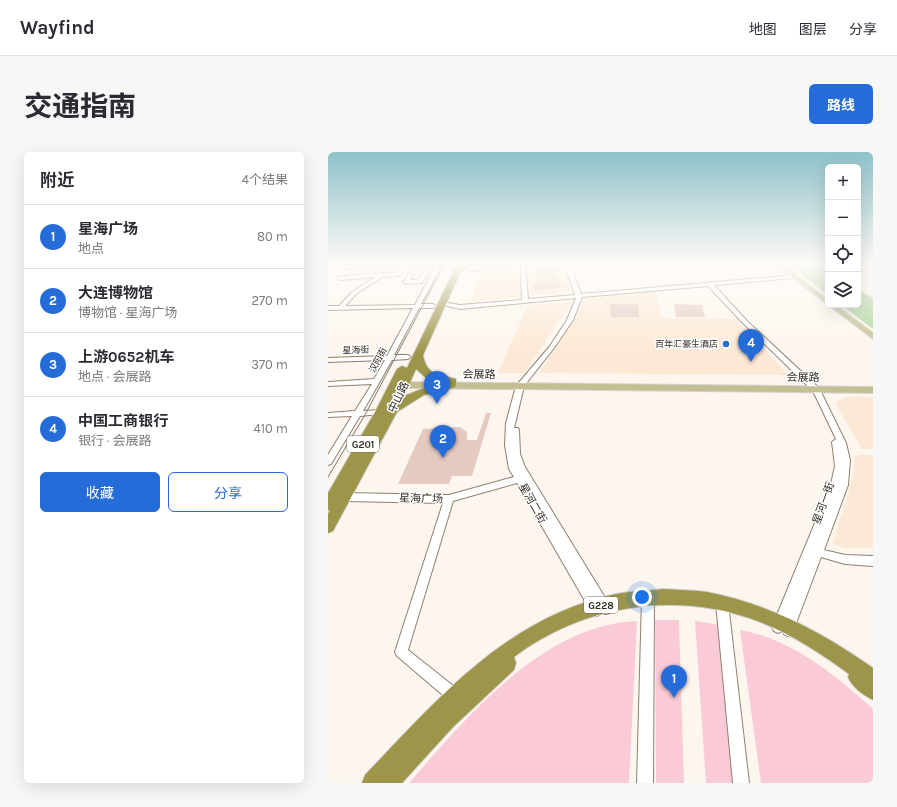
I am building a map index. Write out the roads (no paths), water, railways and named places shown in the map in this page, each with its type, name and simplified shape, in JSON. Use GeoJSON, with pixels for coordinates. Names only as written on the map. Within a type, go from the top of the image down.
{"type":"FeatureCollection","features":[{"type":"Feature","properties":{"kind":"highway","name":"中山路"},"geometry":{"type":"LineString","coordinates":[[328,505],[386,412],[402,383],[413,356],[442,309],[446,294]]}},
{"type":"Feature","properties":{"kind":"highway","name":"中山路"},"geometry":{"type":"LineString","coordinates":[[413,356],[442,309],[448,294]]}},
{"type":"Feature","properties":{"kind":"highway"},"geometry":{"type":"LineString","coordinates":[[413,356],[418,361],[423,371],[434,377],[452,383]]}},
{"type":"Feature","properties":{"kind":"highway"},"geometry":{"type":"LineString","coordinates":[[386,412],[413,395],[452,383]]}},
{"type":"Feature","properties":{"kind":"highway","name":"中山路"},"geometry":{"type":"LineString","coordinates":[[328,528],[345,497],[386,412]]}},
{"type":"Feature","properties":{"kind":"highway","name":"G228"},"geometry":{"type":"LineString","coordinates":[[373,783],[459,700],[502,667],[530,646],[601,609],[648,602],[722,607],[807,633],[833,650],[873,680]]}},
{"type":"Feature","properties":{"kind":"highway","name":"G228"},"geometry":{"type":"LineString","coordinates":[[784,627],[829,657],[873,690]]}},
{"type":"Feature","properties":{"kind":"highway","name":"G228"},"geometry":{"type":"LineString","coordinates":[[387,783],[459,700]]}},
{"type":"Feature","properties":{"kind":"main road"},"geometry":{"type":"LineString","coordinates":[[835,308],[873,338]]}},
{"type":"Feature","properties":{"kind":"main road","name":"会展路"},"geometry":{"type":"LineString","coordinates":[[402,383],[873,390]]}},
{"type":"Feature","properties":{"kind":"main road","name":"会展路"},"geometry":{"type":"LineString","coordinates":[[812,388],[873,386]]}},
{"type":"Feature","properties":{"kind":"street"},"geometry":{"type":"LineString","coordinates":[[340,308],[353,294]]}},
{"type":"Feature","properties":{"kind":"street","name":"汉阳街"},"geometry":{"type":"LineString","coordinates":[[328,462],[377,381],[423,294]]}},
{"type":"Feature","properties":{"kind":"street"},"geometry":{"type":"LineString","coordinates":[[524,294],[524,300]]}},
{"type":"Feature","properties":{"kind":"street"},"geometry":{"type":"LineString","coordinates":[[328,308],[417,306],[442,309],[605,294]]}},
{"type":"Feature","properties":{"kind":"street","name":"星河一街"},"geometry":{"type":"LineString","coordinates":[[720,294],[744,321],[812,388],[836,427],[846,460],[843,485],[818,552],[784,627]]}},
{"type":"Feature","properties":{"kind":"street"},"geometry":{"type":"LineString","coordinates":[[442,309],[579,297]]}},
{"type":"Feature","properties":{"kind":"street","name":"星河二街"},"geometry":{"type":"LineString","coordinates":[[579,297],[570,320],[552,347],[523,385],[510,428],[509,445],[510,456],[519,479],[601,609]]}},
{"type":"Feature","properties":{"kind":"street","name":"星海街"},"geometry":{"type":"LineString","coordinates":[[328,360],[413,356]]}},
{"type":"Feature","properties":{"kind":"street"},"geometry":{"type":"LineString","coordinates":[[328,384],[377,381]]}},
{"type":"Feature","properties":{"kind":"street","name":"星河二街"},"geometry":{"type":"LineString","coordinates":[[523,385],[515,432],[516,454],[520,467],[601,609]]}},
{"type":"Feature","properties":{"kind":"street","name":"星河一街"},"geometry":{"type":"LineString","coordinates":[[784,627],[838,475],[839,458],[834,436],[812,388]]}},
{"type":"Feature","properties":{"kind":"street"},"geometry":{"type":"LineString","coordinates":[[328,415],[386,412]]}},
{"type":"Feature","properties":{"kind":"street","name":"星海广场"},"geometry":{"type":"LineString","coordinates":[[345,497],[449,499],[519,479]]}},
{"type":"Feature","properties":{"kind":"street"},"geometry":{"type":"LineString","coordinates":[[449,499],[400,652],[459,700]]}},
{"type":"Feature","properties":{"kind":"street"},"geometry":{"type":"LineString","coordinates":[[818,552],[837,559],[873,561]]}},
{"type":"Feature","properties":{"kind":"street"},"geometry":{"type":"LineString","coordinates":[[645,783],[648,602]]}},
{"type":"Feature","properties":{"kind":"street"},"geometry":{"type":"LineString","coordinates":[[722,607],[741,783]]}},
{"type":"Feature","properties":{"kind":"tram line"},"geometry":{"type":"LineString","coordinates":[[328,477],[366,413],[428,294]]}},
{"type":"Feature","properties":{"kind":"place","name":"百年汇豪生酒店"},"geometry":{"type":"Point","coordinates":[726,344]}},
{"type":"Feature","properties":{"kind":"place","name":"中国工商银行"},"geometry":{"type":"Point","coordinates":[751,362]}},
{"type":"Feature","properties":{"kind":"place","name":"上游0652机车"},"geometry":{"type":"Point","coordinates":[437,404]}},
{"type":"Feature","properties":{"kind":"place","name":"大连博物馆"},"geometry":{"type":"Point","coordinates":[443,458]}},
{"type":"Feature","properties":{"kind":"place","name":"星海广场"},"geometry":{"type":"Point","coordinates":[674,698]}}]}
